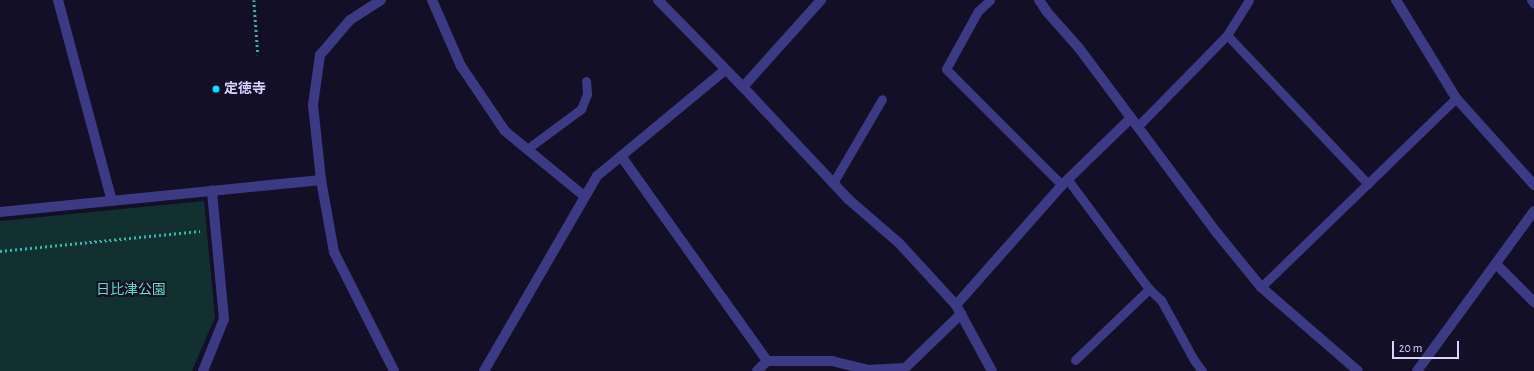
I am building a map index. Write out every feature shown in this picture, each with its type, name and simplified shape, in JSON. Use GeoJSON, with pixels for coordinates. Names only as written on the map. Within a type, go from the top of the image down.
{"type":"FeatureCollection","features":[{"type":"Feature","properties":{"kind":"street"},"geometry":{"type":"LineString","coordinates":[[58,0],[112,201]]}},
{"type":"Feature","properties":{"kind":"street"},"geometry":{"type":"LineString","coordinates":[[381,0],[350,20],[320,55],[314,105],[321,180],[334,252],[394,371]]}},
{"type":"Feature","properties":{"kind":"street"},"geometry":{"type":"LineString","coordinates":[[432,0],[461,66],[505,131],[584,196]]}},
{"type":"Feature","properties":{"kind":"street"},"geometry":{"type":"LineString","coordinates":[[658,0],[743,87],[832,183],[848,199],[899,243],[958,310],[992,371]]}},
{"type":"Feature","properties":{"kind":"street"},"geometry":{"type":"LineString","coordinates":[[743,87],[821,0]]}},
{"type":"Feature","properties":{"kind":"street"},"geometry":{"type":"LineString","coordinates":[[1039,0],[1047,12],[1079,48],[1217,233],[1261,287],[1358,371]]}},
{"type":"Feature","properties":{"kind":"street"},"geometry":{"type":"LineString","coordinates":[[1396,0],[1456,98],[1534,185]]}},
{"type":"Feature","properties":{"kind":"street"},"geometry":{"type":"LineString","coordinates":[[484,371],[584,196],[597,176],[725,70]]}},
{"type":"Feature","properties":{"kind":"street"},"geometry":{"type":"LineString","coordinates":[[757,371],[767,361],[832,361],[866,370],[905,370],[958,310],[1065,182],[1131,118]]}},
{"type":"Feature","properties":{"kind":"street"},"geometry":{"type":"LineString","coordinates":[[621,156],[767,361]]}},
{"type":"Feature","properties":{"kind":"street"},"geometry":{"type":"LineString","coordinates":[[0,212],[321,180]]}},
{"type":"Feature","properties":{"kind":"street"},"geometry":{"type":"LineString","coordinates":[[203,371],[224,319],[212,191]]}},
{"type":"Feature","properties":{"kind":"street"},"geometry":{"type":"LineString","coordinates":[[1417,371],[1534,211]]}},
{"type":"Feature","properties":{"kind":"street"},"geometry":{"type":"LineString","coordinates":[[1496,264],[1534,302]]}},
{"type":"Feature","properties":{"kind":"lane"},"geometry":{"type":"LineString","coordinates":[[990,0],[978,11],[946,69],[1065,182],[1148,288],[1161,300],[1184,339],[1194,360],[1202,371]]}},
{"type":"Feature","properties":{"kind":"lane"},"geometry":{"type":"LineString","coordinates":[[1137,126],[1227,34],[1249,0]]}},
{"type":"Feature","properties":{"kind":"lane"},"geometry":{"type":"LineString","coordinates":[[1227,34],[1368,184]]}},
{"type":"Feature","properties":{"kind":"lane"},"geometry":{"type":"LineString","coordinates":[[527,149],[581,109],[587,94],[586,81]]}},
{"type":"Feature","properties":{"kind":"lane"},"geometry":{"type":"LineString","coordinates":[[1261,287],[1456,98]]}},
{"type":"Feature","properties":{"kind":"lane"},"geometry":{"type":"LineString","coordinates":[[832,183],[882,99]]}},
{"type":"Feature","properties":{"kind":"lane"},"geometry":{"type":"LineString","coordinates":[[1075,360],[1148,288]]}},
{"type":"Feature","properties":{"kind":"path"},"geometry":{"type":"LineString","coordinates":[[254,0],[258,55]]}},
{"type":"Feature","properties":{"kind":"path"},"geometry":{"type":"LineString","coordinates":[[0,251],[216,229]]}},
{"type":"Feature","properties":{"kind":"green space","name":"日比津公園"},"geometry":{"type":"Polygon","coordinates":[[[204,201],[215,317],[192,371],[0,371],[0,221],[204,201]]]}},
{"type":"Feature","properties":{"kind":"place","name":"定徳寺"},"geometry":{"type":"Point","coordinates":[216,89]}}]}
